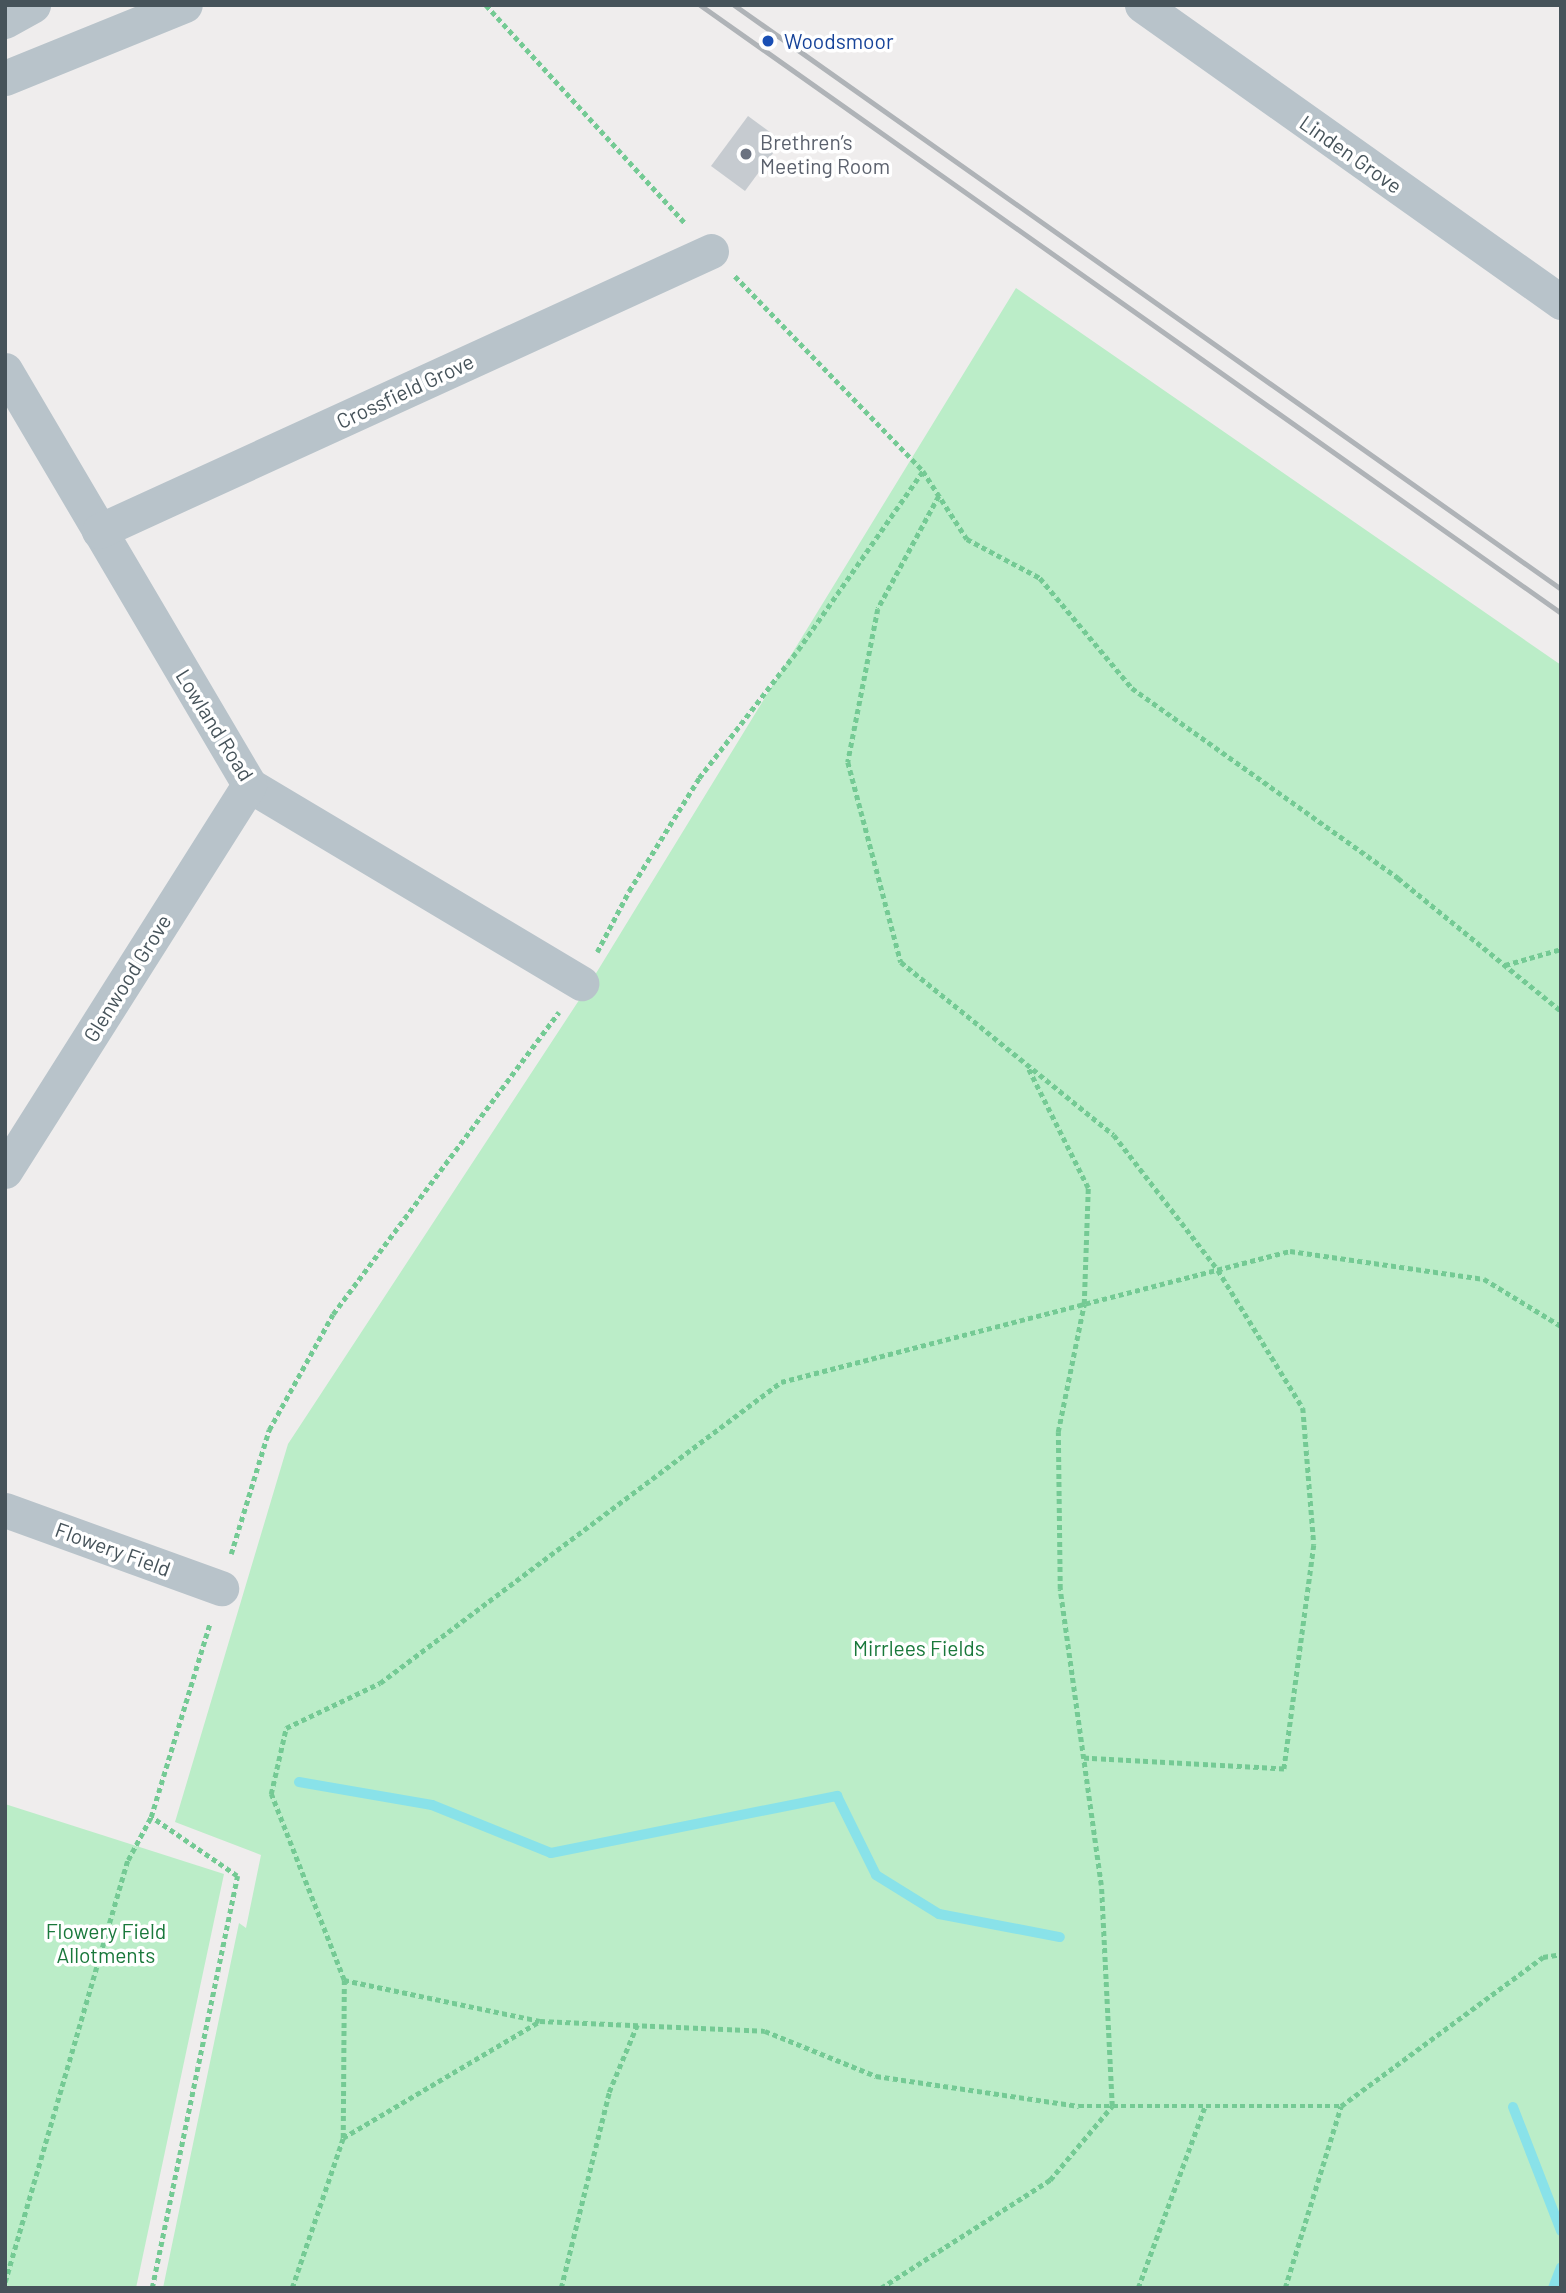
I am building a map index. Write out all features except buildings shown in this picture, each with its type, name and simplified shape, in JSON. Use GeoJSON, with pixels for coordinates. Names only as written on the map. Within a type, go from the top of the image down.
{"type":"FeatureCollection","features":[{"type":"Feature","properties":{"kind":"street"},"geometry":{"type":"LineString","coordinates":[[5,20],[32,5]]}},
{"type":"Feature","properties":{"kind":"street"},"geometry":{"type":"LineString","coordinates":[[5,78],[186,5]]}},
{"type":"Feature","properties":{"kind":"street","name":"Linden Grove"},"geometry":{"type":"LineString","coordinates":[[1142,5],[1561,302]]}},
{"type":"Feature","properties":{"kind":"street","name":"Crossfield Grove"},"geometry":{"type":"LineString","coordinates":[[99,531],[711,251]]}},
{"type":"Feature","properties":{"kind":"street","name":"Lowland Road"},"geometry":{"type":"LineString","coordinates":[[5,370],[249,785],[581,983]]}},
{"type":"Feature","properties":{"kind":"street","name":"Glenwood Grove"},"geometry":{"type":"LineString","coordinates":[[5,1171],[249,785]]}},
{"type":"Feature","properties":{"kind":"street","name":"Flowery Field"},"geometry":{"type":"LineString","coordinates":[[5,1510],[221,1588]]}},
{"type":"Feature","properties":{"kind":"path"},"geometry":{"type":"LineString","coordinates":[[486,5],[711,251],[923,471],[967,539],[1040,578],[1132,688],[1398,878],[1561,1011]]}},
{"type":"Feature","properties":{"kind":"path"},"geometry":{"type":"LineString","coordinates":[[5,2282],[128,1860],[151,1816],[269,1430],[333,1314],[581,983],[629,891],[699,778],[798,650],[923,471]]}},
{"type":"Feature","properties":{"kind":"path"},"geometry":{"type":"LineString","coordinates":[[939,496],[878,609],[848,762],[901,962],[1114,1135],[1219,1270],[1303,1408],[1314,1545],[1284,1769],[1082,1758]]}},
{"type":"Feature","properties":{"kind":"path"},"geometry":{"type":"LineString","coordinates":[[1504,965],[1561,950]]}},
{"type":"Feature","properties":{"kind":"path"},"geometry":{"type":"LineString","coordinates":[[881,2288],[1050,2180],[1112,2106],[1101,1885],[1060,1589],[1058,1432],[1084,1304],[1088,1188],[1026,1063]]}},
{"type":"Feature","properties":{"kind":"path"},"geometry":{"type":"LineString","coordinates":[[292,2288],[343,2138],[344,1980],[271,1794],[286,1728],[380,1684],[781,1382],[1290,1251],[1484,1279],[1561,1326]]}},
{"type":"Feature","properties":{"kind":"path"},"geometry":{"type":"LineString","coordinates":[[151,1816],[237,1876],[152,2288]]}},
{"type":"Feature","properties":{"kind":"path"},"geometry":{"type":"LineString","coordinates":[[1285,2288],[1341,2106],[1543,1956],[1561,1954]]}},
{"type":"Feature","properties":{"kind":"path"},"geometry":{"type":"LineString","coordinates":[[344,1980],[540,2021],[765,2031],[876,2076],[1079,2106],[1341,2106]]}},
{"type":"Feature","properties":{"kind":"path"},"geometry":{"type":"LineString","coordinates":[[343,2138],[540,2021]]}},
{"type":"Feature","properties":{"kind":"path"},"geometry":{"type":"LineString","coordinates":[[561,2288],[609,2092],[637,2025]]}},
{"type":"Feature","properties":{"kind":"path"},"geometry":{"type":"LineString","coordinates":[[1138,2288],[1205,2106]]}},
{"type":"Feature","properties":{"kind":"green space","name":"Mirrlees Fields"},"geometry":{"type":"Polygon","coordinates":[[[1016,288],[1561,665],[1561,2288],[163,2288],[239,1923],[246,1928],[261,1855],[175,1822],[288,1444],[587,988],[1016,288]]]}},
{"type":"Feature","properties":{"kind":"green space","name":"Flowery Field Allotments"},"geometry":{"type":"Polygon","coordinates":[[[5,1804],[224,1874],[136,2288],[5,2288],[5,1804]]]}},
{"type":"Feature","properties":{"kind":"waterway"},"geometry":{"type":"LineString","coordinates":[[299,1782],[432,1805],[551,1853],[837,1796],[876,1875],[939,1914],[1060,1937]]}},
{"type":"Feature","properties":{"kind":"waterway"},"geometry":{"type":"LineString","coordinates":[[1513,2107],[1561,2231]]}},
{"type":"Feature","properties":{"kind":"waterway"},"geometry":{"type":"LineString","coordinates":[[1553,2288],[1561,2267]]}},
{"type":"Feature","properties":{"kind":"railway"},"geometry":{"type":"LineString","coordinates":[[700,5],[1561,613]]}},
{"type":"Feature","properties":{"kind":"railway"},"geometry":{"type":"LineString","coordinates":[[734,5],[1561,589]]}},
{"type":"Feature","properties":{"kind":"place","name":"Woodsmoor"},"geometry":{"type":"Point","coordinates":[768,41]}},
{"type":"Feature","properties":{"kind":"place","name":"Brethren’s Meeting Room"},"geometry":{"type":"Point","coordinates":[746,154]}}]}
